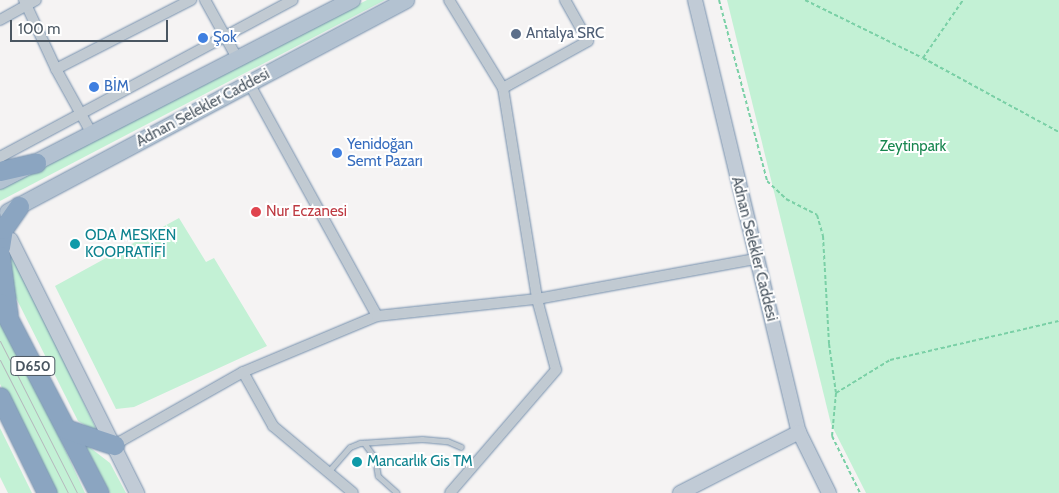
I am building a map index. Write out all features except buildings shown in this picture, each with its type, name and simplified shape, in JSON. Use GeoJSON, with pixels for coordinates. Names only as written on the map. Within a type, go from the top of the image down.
{"type":"FeatureCollection","features":[{"type":"Feature","properties":{"kind":"highway"},"geometry":{"type":"LineString","coordinates":[[0,171],[36,163]]}},
{"type":"Feature","properties":{"kind":"highway"},"geometry":{"type":"LineString","coordinates":[[6,244],[3,229],[19,206]]}},
{"type":"Feature","properties":{"kind":"highway"},"geometry":{"type":"LineString","coordinates":[[0,256],[9,321]]}},
{"type":"Feature","properties":{"kind":"highway","name":"D650"},"geometry":{"type":"LineString","coordinates":[[0,303],[99,493]]}},
{"type":"Feature","properties":{"kind":"highway","name":"D650"},"geometry":{"type":"LineString","coordinates":[[0,397],[47,493]]}},
{"type":"Feature","properties":{"kind":"highway"},"geometry":{"type":"LineString","coordinates":[[66,429],[114,444]]}},
{"type":"Feature","properties":{"kind":"main road","name":"Adnan Selekler Caddesi"},"geometry":{"type":"LineString","coordinates":[[0,182],[352,0]]}},
{"type":"Feature","properties":{"kind":"main road","name":"Adnan Selekler Caddesi"},"geometry":{"type":"LineString","coordinates":[[0,218],[19,206],[406,0]]}},
{"type":"Feature","properties":{"kind":"main road","name":"Adnan Selekler Caddesi"},"geometry":{"type":"LineString","coordinates":[[695,0],[799,432],[829,493]]}},
{"type":"Feature","properties":{"kind":"main road"},"geometry":{"type":"LineString","coordinates":[[6,244],[114,444],[137,493]]}},
{"type":"Feature","properties":{"kind":"main road"},"geometry":{"type":"LineString","coordinates":[[680,493],[799,432]]}},
{"type":"Feature","properties":{"kind":"street"},"geometry":{"type":"LineString","coordinates":[[56,69],[191,0]]}},
{"type":"Feature","properties":{"kind":"street"},"geometry":{"type":"LineString","coordinates":[[205,0],[237,58]]}},
{"type":"Feature","properties":{"kind":"street"},"geometry":{"type":"LineString","coordinates":[[0,157],[293,0]]}},
{"type":"Feature","properties":{"kind":"street"},"geometry":{"type":"LineString","coordinates":[[449,0],[503,88],[537,299],[556,370],[450,493]]}},
{"type":"Feature","properties":{"kind":"street"},"geometry":{"type":"LineString","coordinates":[[503,88],[588,41],[565,0]]}},
{"type":"Feature","properties":{"kind":"street"},"geometry":{"type":"LineString","coordinates":[[0,20],[29,2],[56,69],[92,134]]}},
{"type":"Feature","properties":{"kind":"street"},"geometry":{"type":"LineString","coordinates":[[249,83],[377,316]]}},
{"type":"Feature","properties":{"kind":"street"},"geometry":{"type":"LineString","coordinates":[[114,444],[242,372],[377,316],[537,299],[756,259]]}},
{"type":"Feature","properties":{"kind":"street"},"geometry":{"type":"LineString","coordinates":[[242,372],[273,426],[353,493]]}},
{"type":"Feature","properties":{"kind":"lane"},"geometry":{"type":"LineString","coordinates":[[328,472],[350,446],[364,443],[422,439],[447,441],[461,447]]}},
{"type":"Feature","properties":{"kind":"lane"},"geometry":{"type":"LineString","coordinates":[[364,443],[374,458],[378,476],[397,493]]}},
{"type":"Feature","properties":{"kind":"path"},"geometry":{"type":"LineString","coordinates":[[719,0],[767,181],[786,199],[817,215],[823,236],[829,344],[836,393],[832,436],[860,493]]}},
{"type":"Feature","properties":{"kind":"path"},"geometry":{"type":"LineString","coordinates":[[804,0],[923,58],[1059,132]]}},
{"type":"Feature","properties":{"kind":"path"},"geometry":{"type":"LineString","coordinates":[[923,58],[963,0]]}},
{"type":"Feature","properties":{"kind":"path"},"geometry":{"type":"LineString","coordinates":[[836,393],[890,360],[1059,321]]}},
{"type":"Feature","properties":{"kind":"green space"},"geometry":{"type":"Polygon","coordinates":[[[367,0],[385,0],[0,201],[0,187],[367,0]]]}},
{"type":"Feature","properties":{"kind":"green space","name":"Zeytinpark"},"geometry":{"type":"Polygon","coordinates":[[[727,0],[1059,0],[1059,493],[866,493],[831,424],[727,0]]]}},
{"type":"Feature","properties":{"kind":"green space"},"geometry":{"type":"Polygon","coordinates":[[[179,218],[206,262],[214,258],[267,346],[134,407],[116,409],[55,286],[179,218]]]}},
{"type":"Feature","properties":{"kind":"green space"},"geometry":{"type":"Polygon","coordinates":[[[4,247],[10,248],[98,433],[78,421],[7,280],[4,247]]]}},
{"type":"Feature","properties":{"kind":"green space"},"geometry":{"type":"Polygon","coordinates":[[[0,318],[41,397],[85,493],[55,493],[0,384],[0,318]]]}},
{"type":"Feature","properties":{"kind":"green space"},"geometry":{"type":"Polygon","coordinates":[[[0,428],[32,493],[8,493],[0,477],[0,428]]]}},
{"type":"Feature","properties":{"kind":"green space"},"geometry":{"type":"Polygon","coordinates":[[[84,443],[110,463],[126,493],[110,493],[84,443]]]}},
{"type":"Feature","properties":{"kind":"tram line"},"geometry":{"type":"LineString","coordinates":[[0,341],[77,493]]}},
{"type":"Feature","properties":{"kind":"tram line"},"geometry":{"type":"LineString","coordinates":[[0,360],[68,493]]}},
{"type":"Feature","properties":{"kind":"place","name":"Antalya SRC"},"geometry":{"type":"Point","coordinates":[516,34]}},
{"type":"Feature","properties":{"kind":"place","name":"Şok"},"geometry":{"type":"Point","coordinates":[203,38]}},
{"type":"Feature","properties":{"kind":"place","name":"BİM"},"geometry":{"type":"Point","coordinates":[94,87]}},
{"type":"Feature","properties":{"kind":"place","name":"Yenidoğan Semt Pazarı"},"geometry":{"type":"Point","coordinates":[337,153]}},
{"type":"Feature","properties":{"kind":"place","name":"Nur Eczanesi"},"geometry":{"type":"Point","coordinates":[256,212]}},
{"type":"Feature","properties":{"kind":"place","name":"ODA MESKEN KOOPRATİFİ"},"geometry":{"type":"Point","coordinates":[75,244]}},
{"type":"Feature","properties":{"kind":"place","name":"Mancarlık Gis TM"},"geometry":{"type":"Point","coordinates":[357,462]}}]}
